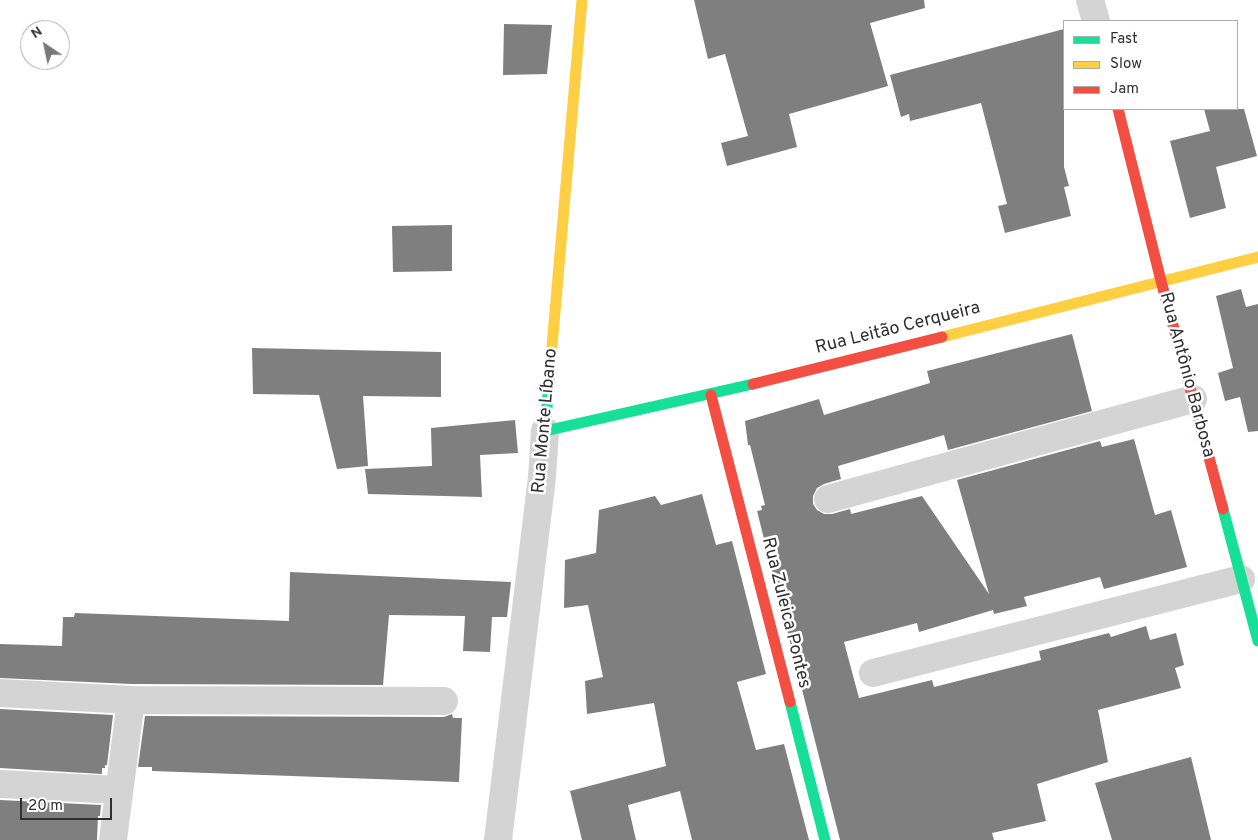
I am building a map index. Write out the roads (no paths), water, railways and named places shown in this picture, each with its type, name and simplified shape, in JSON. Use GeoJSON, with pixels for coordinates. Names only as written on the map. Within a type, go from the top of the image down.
{"type":"FeatureCollection","features":[{"type":"Feature","properties":{"kind":"street","name":"Rua Monte Líbano"},"geometry":{"type":"LineString","coordinates":[[498,840],[541,486],[582,0]]}},
{"type":"Feature","properties":{"kind":"street"},"geometry":{"type":"LineString","coordinates":[[1090,0],[1096,20]]}},
{"type":"Feature","properties":{"kind":"street","name":"Rua Antônio Barbosa"},"geometry":{"type":"LineString","coordinates":[[1118,110],[1161,281],[1258,641]]}},
{"type":"Feature","properties":{"kind":"street","name":"Rua Leitão Cerqueira"},"geometry":{"type":"LineString","coordinates":[[545,431],[711,395],[1258,256]]}},
{"type":"Feature","properties":{"kind":"street","name":"Rua Zuleica Pontes"},"geometry":{"type":"LineString","coordinates":[[711,395],[825,840]]}},
{"type":"Feature","properties":{"kind":"street"},"geometry":{"type":"LineString","coordinates":[[828,499],[1193,399]]}},
{"type":"Feature","properties":{"kind":"street"},"geometry":{"type":"LineString","coordinates":[[872,673],[1241,579]]}},
{"type":"Feature","properties":{"kind":"street"},"geometry":{"type":"LineString","coordinates":[[0,693],[130,700],[444,701]]}},
{"type":"Feature","properties":{"kind":"street"},"geometry":{"type":"LineString","coordinates":[[113,840],[130,700]]}},
{"type":"Feature","properties":{"kind":"street"},"geometry":{"type":"LineString","coordinates":[[0,784],[120,790]]}}]}
